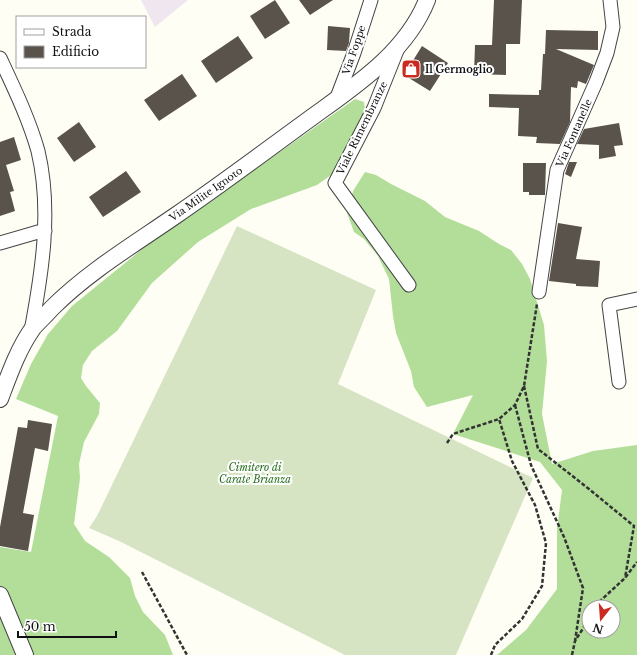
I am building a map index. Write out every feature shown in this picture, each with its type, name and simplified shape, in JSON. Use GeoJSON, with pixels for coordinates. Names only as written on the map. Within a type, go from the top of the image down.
{"type":"FeatureCollection","features":[{"type":"Feature","properties":{"kind":"street","name":"Via Foppe"},"geometry":{"type":"LineString","coordinates":[[336,100],[354,53],[371,0]]}},
{"type":"Feature","properties":{"kind":"street","name":"Via Milite Ignoto"},"geometry":{"type":"LineString","coordinates":[[0,399],[17,356],[31,332],[58,302],[93,272],[212,190],[336,100],[374,69],[400,44],[411,30],[427,0]]}},
{"type":"Feature","properties":{"kind":"street","name":"Via Fontanelle"},"geometry":{"type":"LineString","coordinates":[[539,292],[557,170],[593,89],[607,53],[613,27],[610,0]]}},
{"type":"Feature","properties":{"kind":"street","name":"Viale Rimembranze"},"geometry":{"type":"LineString","coordinates":[[400,44],[374,108],[336,183],[409,285]]}},
{"type":"Feature","properties":{"kind":"street"},"geometry":{"type":"LineString","coordinates":[[0,58],[24,110],[38,151],[43,185],[45,231],[31,332]]}},
{"type":"Feature","properties":{"kind":"street"},"geometry":{"type":"LineString","coordinates":[[0,243],[45,231]]}},
{"type":"Feature","properties":{"kind":"street"},"geometry":{"type":"LineString","coordinates":[[619,382],[609,305],[637,300]]}},
{"type":"Feature","properties":{"kind":"street"},"geometry":{"type":"LineString","coordinates":[[0,595],[25,655]]}},
{"type":"Feature","properties":{"kind":"path"},"geometry":{"type":"LineString","coordinates":[[447,443],[453,434],[499,419],[515,405],[524,386],[539,292]]}},
{"type":"Feature","properties":{"kind":"path"},"geometry":{"type":"LineString","coordinates":[[524,386],[538,449],[634,526],[625,578]]}},
{"type":"Feature","properties":{"kind":"path"},"geometry":{"type":"LineString","coordinates":[[515,405],[531,465],[564,537],[583,588],[572,655]]}},
{"type":"Feature","properties":{"kind":"path"},"geometry":{"type":"LineString","coordinates":[[491,655],[495,645],[522,619],[542,586],[546,543],[535,505],[512,461],[499,419]]}},
{"type":"Feature","properties":{"kind":"path"},"geometry":{"type":"LineString","coordinates":[[602,599],[625,578],[637,562]]}},
{"type":"Feature","properties":{"kind":"path"},"geometry":{"type":"LineString","coordinates":[[142,572],[187,655]]}},
{"type":"Feature","properties":{"kind":"path"},"geometry":{"type":"LineString","coordinates":[[575,641],[581,632]]}},
{"type":"Feature","properties":{"kind":"shaded area"},"geometry":{"type":"Polygon","coordinates":[[[141,0],[188,0],[155,27],[141,0]]]}},
{"type":"Feature","properties":{"kind":"green space"},"geometry":{"type":"Polygon","coordinates":[[[355,99],[364,102],[365,111],[334,173],[317,185],[251,209],[198,242],[152,283],[117,331],[92,351],[83,365],[81,378],[100,403],[99,414],[84,442],[79,464],[80,478],[74,524],[85,541],[109,557],[130,578],[135,596],[143,612],[165,635],[173,655],[0,655],[0,547],[31,552],[58,416],[16,399],[31,364],[48,334],[72,306],[146,246],[355,99]]]}},
{"type":"Feature","properties":{"kind":"green space"},"geometry":{"type":"Polygon","coordinates":[[[365,172],[376,175],[425,201],[445,217],[479,231],[511,250],[522,264],[530,279],[544,325],[547,361],[542,414],[552,464],[593,451],[637,445],[637,655],[497,655],[526,630],[557,589],[557,529],[562,490],[540,462],[453,434],[473,395],[427,407],[414,387],[411,371],[396,333],[389,279],[378,256],[364,239],[354,232],[347,213],[353,191],[365,172]]]}},
{"type":"Feature","properties":{"kind":"green space","name":"Cimitero di Carate Brianza"},"geometry":{"type":"Polygon","coordinates":[[[237,226],[376,290],[338,384],[533,478],[456,655],[345,655],[119,541],[89,528],[97,516],[237,226]]]}},
{"type":"Feature","properties":{"kind":"building"},"geometry":{"type":"Polygon","coordinates":[[[275,0],[290,23],[265,39],[250,16],[275,0]]]}},
{"type":"Feature","properties":{"kind":"building"},"geometry":{"type":"Polygon","coordinates":[[[299,0],[333,0],[310,15],[299,0]]]}},
{"type":"Feature","properties":{"kind":"building"},"geometry":{"type":"Polygon","coordinates":[[[494,0],[522,0],[520,44],[506,44],[506,75],[474,74],[475,45],[492,45],[494,0]]]}},
{"type":"Feature","properties":{"kind":"building"},"geometry":{"type":"Polygon","coordinates":[[[328,26],[350,28],[349,43],[346,51],[327,50],[328,26]]]}},
{"type":"Feature","properties":{"kind":"building"},"geometry":{"type":"Polygon","coordinates":[[[546,30],[598,31],[598,50],[556,49],[594,65],[586,84],[578,81],[577,88],[571,87],[570,122],[560,144],[536,143],[537,137],[518,136],[519,108],[489,107],[489,94],[539,95],[539,90],[541,90],[543,54],[545,54],[546,30]]]}},
{"type":"Feature","properties":{"kind":"building"},"geometry":{"type":"Polygon","coordinates":[[[238,36],[253,58],[216,83],[201,61],[238,36]]]}},
{"type":"Feature","properties":{"kind":"building"},"geometry":{"type":"Polygon","coordinates":[[[422,46],[448,63],[430,91],[404,75],[422,46]]]}},
{"type":"Feature","properties":{"kind":"building"},"geometry":{"type":"Polygon","coordinates":[[[182,74],[197,96],[159,121],[144,100],[182,74]]]}},
{"type":"Feature","properties":{"kind":"building"},"geometry":{"type":"Polygon","coordinates":[[[79,122],[96,147],[74,162],[57,138],[79,122]]]}},
{"type":"Feature","properties":{"kind":"building"},"geometry":{"type":"Polygon","coordinates":[[[619,123],[623,145],[614,146],[616,156],[599,159],[599,145],[577,144],[584,129],[619,123]]]}},
{"type":"Feature","properties":{"kind":"building"},"geometry":{"type":"Polygon","coordinates":[[[14,137],[21,160],[6,165],[14,191],[10,192],[15,211],[0,216],[0,142],[14,137]]]}},
{"type":"Feature","properties":{"kind":"building"},"geometry":{"type":"Polygon","coordinates":[[[569,162],[577,162],[571,177],[565,174],[569,162]]]}},
{"type":"Feature","properties":{"kind":"building"},"geometry":{"type":"Polygon","coordinates":[[[523,163],[546,163],[545,195],[529,195],[529,192],[523,192],[523,163]]]}},
{"type":"Feature","properties":{"kind":"building"},"geometry":{"type":"Polygon","coordinates":[[[126,171],[141,192],[103,217],[89,197],[126,171]]]}},
{"type":"Feature","properties":{"kind":"building"},"geometry":{"type":"Polygon","coordinates":[[[558,223],[582,227],[576,259],[600,261],[598,287],[576,286],[576,284],[549,281],[558,223]]]}},
{"type":"Feature","properties":{"kind":"building"},"geometry":{"type":"Polygon","coordinates":[[[28,420],[52,424],[48,451],[35,448],[23,513],[34,515],[28,551],[0,546],[0,527],[18,427],[27,428],[28,420]]]}},
{"type":"Feature","properties":{"kind":"place","name":"Il Germoglio"},"geometry":{"type":"Point","coordinates":[411,69]}}]}
